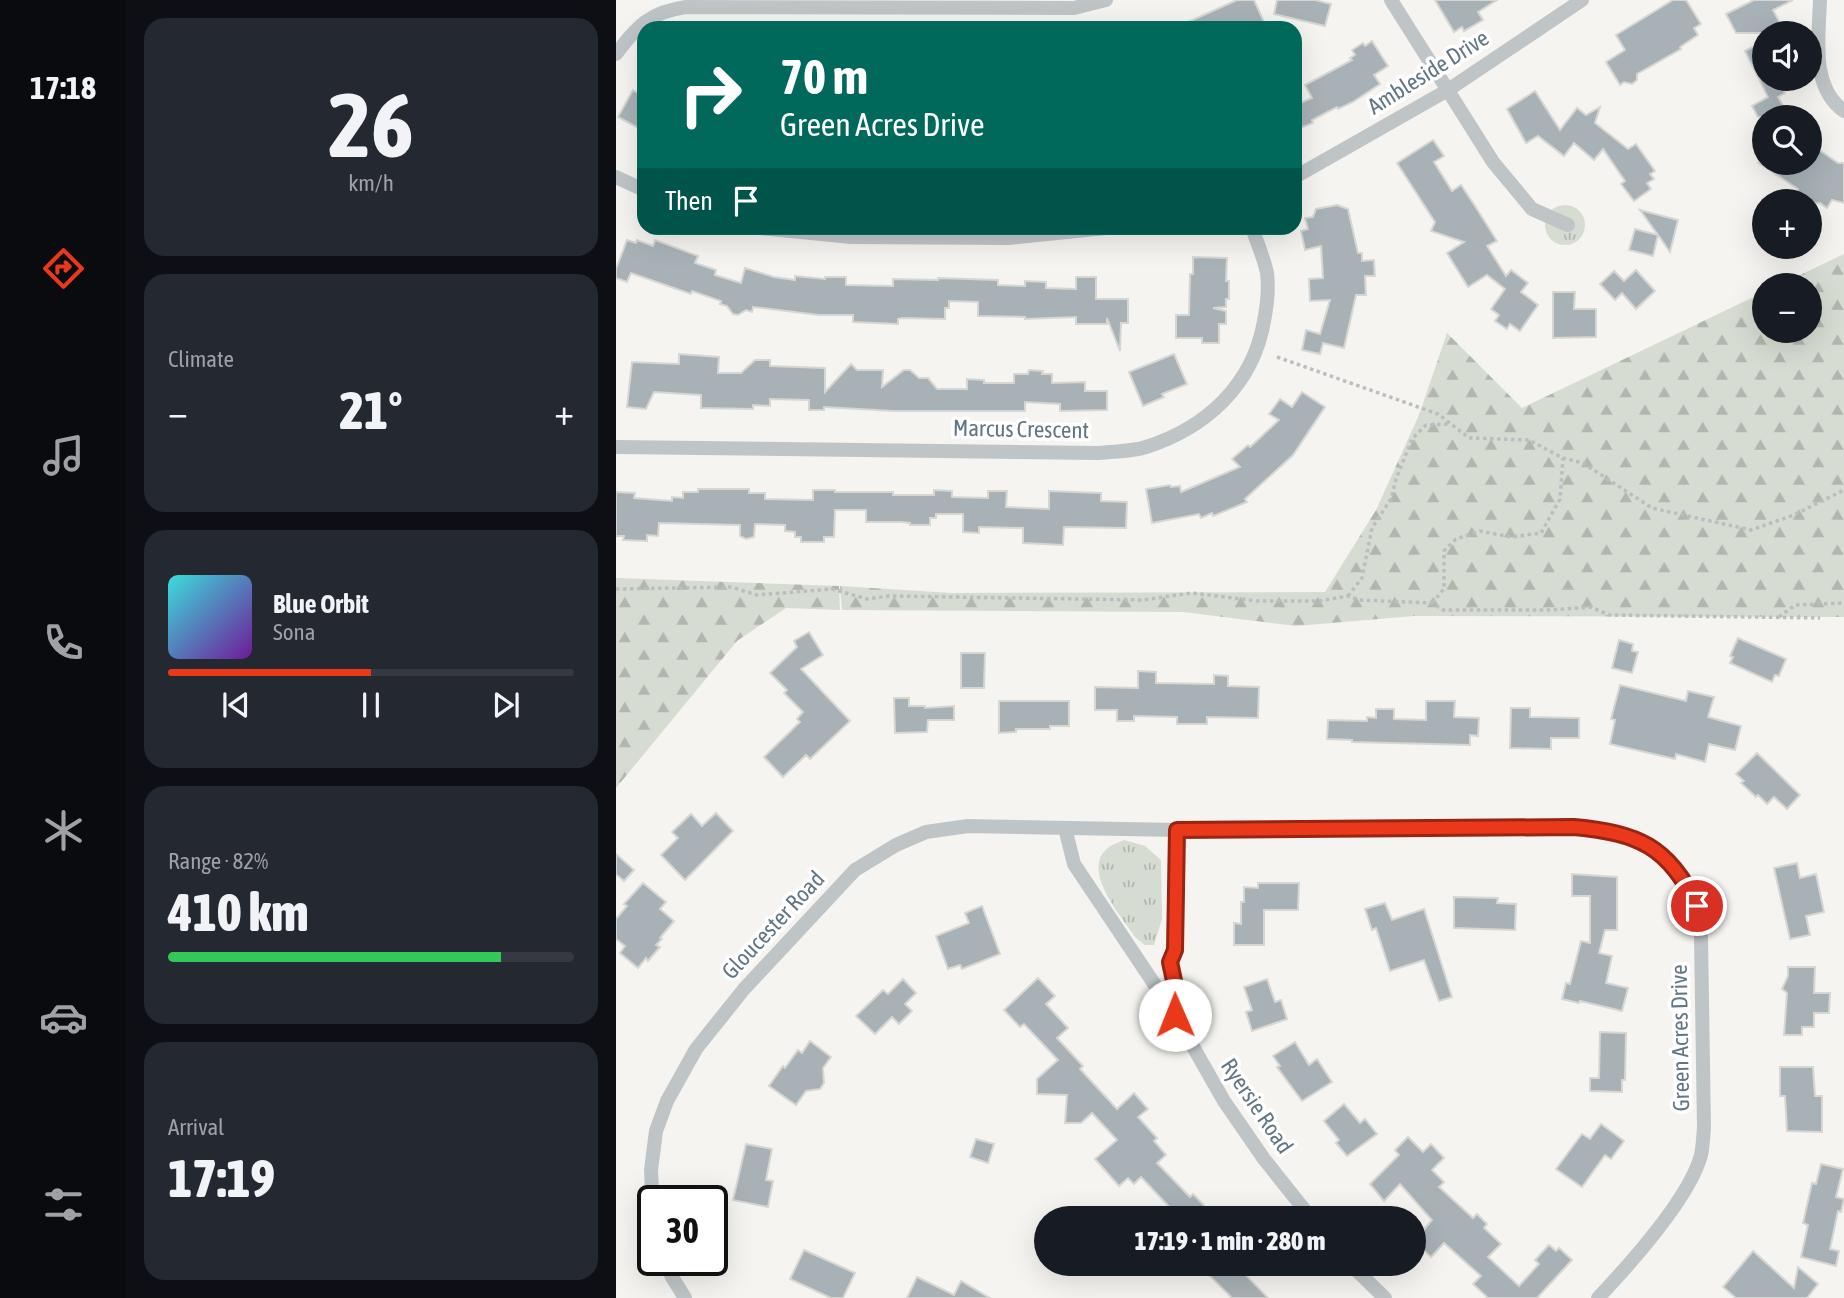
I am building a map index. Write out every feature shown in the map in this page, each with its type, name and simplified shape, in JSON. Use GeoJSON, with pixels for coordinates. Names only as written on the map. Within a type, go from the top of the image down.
{"type":"FeatureCollection","features":[{"type":"Feature","properties":{"kind":"street"},"geometry":{"type":"LineString","coordinates":[[645,21],[665,5],[1074,8],[1106,0]]}},
{"type":"Feature","properties":{"kind":"street"},"geometry":{"type":"LineString","coordinates":[[1391,0],[1493,162],[1532,209],[1568,225]]}},
{"type":"Feature","properties":{"kind":"street","name":"Ambleside Drive"},"geometry":{"type":"LineString","coordinates":[[1302,173],[1448,90],[1582,0]]}},
{"type":"Feature","properties":{"kind":"street"},"geometry":{"type":"LineString","coordinates":[[1820,0],[1820,72],[1829,98],[1844,111]]}},
{"type":"Feature","properties":{"kind":"street"},"geometry":{"type":"LineString","coordinates":[[616,54],[637,28]]}},
{"type":"Feature","properties":{"kind":"street"},"geometry":{"type":"LineString","coordinates":[[616,177],[637,187]]}},
{"type":"Feature","properties":{"kind":"street"},"geometry":{"type":"LineString","coordinates":[[840,235],[1009,239],[1044,235]]}},
{"type":"Feature","properties":{"kind":"street","name":"Marcus Crescent"},"geometry":{"type":"LineString","coordinates":[[616,447],[1098,453],[1143,448],[1181,434],[1210,415],[1229,396],[1248,369],[1261,338],[1267,304],[1267,274],[1254,235]]}},
{"type":"Feature","properties":{"kind":"street","name":"Gloucester Road"},"geometry":{"type":"LineString","coordinates":[[651,1185],[650,1170],[656,1131],[667,1101],[696,1049],[744,989],[855,870],[896,845],[926,832],[968,826],[1065,828]]}},
{"type":"Feature","properties":{"kind":"street","name":"Green Acres Drive"},"geometry":{"type":"LineString","coordinates":[[1065,828],[1177,830],[1574,827],[1608,830],[1636,839],[1664,855],[1684,878],[1697,906],[1701,937],[1702,1146],[1691,1179],[1676,1204],[1598,1298]]}},
{"type":"Feature","properties":{"kind":"street","name":"Ryersie Road"},"geometry":{"type":"LineString","coordinates":[[1065,828],[1074,864],[1175,1015],[1232,1113],[1301,1206]]}},
{"type":"Feature","properties":{"kind":"street","name":"Ryersie Road"},"geometry":{"type":"LineString","coordinates":[[1175,1015],[1176,990],[1170,962],[1175,950],[1177,830]]}},
{"type":"Feature","properties":{"kind":"street"},"geometry":{"type":"LineString","coordinates":[[672,1276],[685,1298]]}},
{"type":"Feature","properties":{"kind":"street"},"geometry":{"type":"LineString","coordinates":[[1362,1276],[1385,1298]]}},
{"type":"Feature","properties":{"kind":"path"},"geometry":{"type":"LineString","coordinates":[[1277,356],[1438,414],[1469,438],[1529,440],[1563,458],[1583,463],[1652,508],[1751,530],[1794,514],[1844,490]]}},
{"type":"Feature","properties":{"kind":"path"},"geometry":{"type":"LineString","coordinates":[[1348,596],[1362,578],[1372,528],[1391,499],[1412,439],[1426,425],[1451,424]]}},
{"type":"Feature","properties":{"kind":"path"},"geometry":{"type":"LineString","coordinates":[[1432,603],[1444,589],[1444,551],[1457,539],[1480,531],[1511,537],[1541,533],[1560,499],[1563,458]]}},
{"type":"Feature","properties":{"kind":"path"},"geometry":{"type":"LineString","coordinates":[[616,590],[731,587],[757,595],[832,589],[867,599],[890,596],[1143,600],[1192,593],[1258,601],[1318,601],[1348,596],[1359,600],[1432,603],[1443,610],[1549,610],[1591,607],[1609,615],[1820,618]]}},
{"type":"Feature","properties":{"kind":"path"},"geometry":{"type":"LineString","coordinates":[[1777,618],[1795,605],[1844,604]]}},
{"type":"Feature","properties":{"kind":"green space"},"geometry":{"type":"Polygon","coordinates":[[[1565,205],[1579,211],[1585,225],[1579,239],[1565,245],[1551,239],[1545,225],[1551,211],[1565,205]]]}},
{"type":"Feature","properties":{"kind":"green space"},"geometry":{"type":"Polygon","coordinates":[[[1844,254],[1844,617],[1414,616],[1296,626],[1183,612],[842,610],[840,586],[952,593],[1325,592],[1376,510],[1419,415],[1447,333],[1522,408],[1752,298],[1752,343],[1822,343],[1822,273],[1804,273],[1844,254]]]}},
{"type":"Feature","properties":{"kind":"green space"},"geometry":{"type":"Polygon","coordinates":[[[616,578],[839,586],[840,610],[786,608],[737,641],[616,788],[616,578]]]}},
{"type":"Feature","properties":{"kind":"green space"},"geometry":{"type":"Polygon","coordinates":[[[1124,840],[1145,846],[1161,860],[1162,919],[1154,945],[1145,945],[1136,938],[1113,906],[1101,880],[1101,856],[1109,847],[1124,840]]]}},
{"type":"Feature","properties":{"kind":"building"},"geometry":{"type":"Polygon","coordinates":[[[1237,0],[1254,0],[1264,21],[1190,21],[1237,0]]]}},
{"type":"Feature","properties":{"kind":"building"},"geometry":{"type":"Polygon","coordinates":[[[1277,0],[1315,0],[1331,4],[1325,26],[1274,14],[1277,0]]]}},
{"type":"Feature","properties":{"kind":"building"},"geometry":{"type":"Polygon","coordinates":[[[1435,0],[1497,0],[1478,12],[1483,20],[1464,31],[1462,27],[1454,32],[1435,0]]]}},
{"type":"Feature","properties":{"kind":"building"},"geometry":{"type":"Polygon","coordinates":[[[1673,0],[1686,0],[1701,24],[1694,28],[1698,35],[1680,47],[1681,49],[1637,74],[1637,80],[1632,84],[1624,82],[1620,85],[1606,62],[1625,50],[1616,35],[1673,0]]]}},
{"type":"Feature","properties":{"kind":"building"},"geometry":{"type":"Polygon","coordinates":[[[1754,0],[1793,0],[1773,10],[1779,21],[1752,21],[1752,33],[1736,33],[1726,14],[1754,0]]]}},
{"type":"Feature","properties":{"kind":"building"},"geometry":{"type":"Polygon","coordinates":[[[1372,41],[1388,66],[1374,75],[1380,84],[1353,102],[1338,109],[1337,107],[1302,127],[1302,102],[1312,98],[1305,85],[1352,60],[1350,58],[1355,55],[1352,50],[1363,43],[1365,46],[1372,41]]]}},
{"type":"Feature","properties":{"kind":"building"},"geometry":{"type":"Polygon","coordinates":[[[1752,47],[1752,65],[1745,51],[1752,47]]]}},
{"type":"Feature","properties":{"kind":"building"},"geometry":{"type":"Polygon","coordinates":[[[633,90],[637,93],[637,127],[618,117],[633,90]]]}},
{"type":"Feature","properties":{"kind":"building"},"geometry":{"type":"Polygon","coordinates":[[[1535,91],[1560,130],[1577,108],[1586,115],[1600,107],[1595,123],[1628,149],[1636,144],[1655,171],[1650,174],[1654,179],[1647,183],[1651,189],[1634,201],[1621,184],[1625,181],[1603,149],[1594,160],[1574,143],[1564,156],[1538,136],[1526,143],[1507,109],[1535,91]]]}},
{"type":"Feature","properties":{"kind":"building"},"geometry":{"type":"Polygon","coordinates":[[[1765,91],[1785,93],[1778,97],[1783,105],[1754,105],[1768,97],[1765,91]]]}},
{"type":"Feature","properties":{"kind":"building"},"geometry":{"type":"Polygon","coordinates":[[[1433,140],[1444,156],[1434,162],[1452,191],[1461,185],[1475,206],[1497,241],[1487,246],[1506,276],[1511,270],[1528,283],[1521,292],[1538,305],[1520,331],[1510,324],[1507,329],[1495,321],[1499,315],[1491,309],[1505,289],[1487,275],[1468,287],[1447,253],[1464,242],[1431,231],[1435,222],[1397,163],[1433,140]]]}},
{"type":"Feature","properties":{"kind":"building"},"geometry":{"type":"Polygon","coordinates":[[[1822,152],[1838,163],[1844,163],[1844,203],[1832,200],[1827,208],[1822,204],[1822,189],[1798,189],[1777,175],[1822,175],[1822,152]]]}},
{"type":"Feature","properties":{"kind":"building"},"geometry":{"type":"Polygon","coordinates":[[[1337,205],[1348,209],[1358,253],[1362,253],[1362,261],[1374,260],[1375,276],[1365,276],[1366,295],[1356,295],[1344,348],[1323,343],[1320,354],[1302,350],[1306,330],[1320,334],[1330,300],[1310,301],[1309,279],[1323,278],[1321,246],[1305,250],[1302,231],[1308,229],[1305,218],[1313,217],[1316,209],[1337,205]]]}},
{"type":"Feature","properties":{"kind":"building"},"geometry":{"type":"Polygon","coordinates":[[[1640,210],[1678,220],[1670,252],[1658,235],[1640,210]]]}},
{"type":"Feature","properties":{"kind":"building"},"geometry":{"type":"Polygon","coordinates":[[[1635,229],[1658,235],[1653,256],[1629,250],[1635,229]]]}},
{"type":"Feature","properties":{"kind":"building"},"geometry":{"type":"Polygon","coordinates":[[[627,240],[636,243],[637,240],[653,246],[655,240],[698,256],[695,263],[716,270],[715,275],[741,283],[745,268],[795,280],[795,276],[825,279],[846,277],[846,285],[893,286],[893,279],[938,278],[998,280],[998,285],[1025,286],[1025,281],[1046,282],[1046,288],[1076,289],[1076,277],[1096,277],[1096,299],[1128,299],[1128,323],[1121,323],[1120,351],[1107,318],[1107,324],[1076,324],[1076,317],[1025,319],[978,316],[978,302],[949,301],[949,308],[945,308],[945,319],[902,318],[898,319],[898,324],[853,322],[853,315],[819,315],[753,307],[752,312],[746,310],[738,315],[720,304],[721,301],[692,291],[691,294],[631,273],[627,282],[616,278],[616,269],[627,240]]]}},
{"type":"Feature","properties":{"kind":"building"},"geometry":{"type":"Polygon","coordinates":[[[1193,257],[1227,258],[1226,281],[1229,281],[1229,299],[1226,299],[1226,307],[1213,308],[1226,311],[1226,324],[1219,324],[1219,343],[1202,343],[1202,338],[1176,338],[1176,315],[1189,315],[1193,257]]]}},
{"type":"Feature","properties":{"kind":"building"},"geometry":{"type":"Polygon","coordinates":[[[1636,270],[1655,291],[1636,309],[1622,293],[1615,300],[1600,284],[1614,271],[1624,281],[1636,270]]]}},
{"type":"Feature","properties":{"kind":"building"},"geometry":{"type":"Polygon","coordinates":[[[1553,292],[1575,292],[1574,309],[1596,309],[1596,337],[1553,338],[1553,292]]]}},
{"type":"Feature","properties":{"kind":"building"},"geometry":{"type":"Polygon","coordinates":[[[679,354],[719,357],[718,373],[741,373],[755,360],[770,360],[770,366],[825,368],[825,392],[851,364],[857,370],[883,370],[882,387],[904,370],[910,370],[919,378],[928,378],[937,389],[967,389],[967,379],[984,380],[984,383],[1014,383],[1014,374],[1028,374],[1029,370],[1043,371],[1042,374],[1052,374],[1052,383],[1085,382],[1085,391],[1107,391],[1107,410],[1060,411],[1060,404],[1025,402],[1025,411],[894,411],[824,407],[824,410],[809,410],[809,400],[770,399],[770,406],[753,405],[753,409],[701,408],[701,395],[654,392],[646,409],[627,407],[632,362],[679,364],[679,354]]]}},
{"type":"Feature","properties":{"kind":"building"},"geometry":{"type":"Polygon","coordinates":[[[1174,354],[1187,384],[1162,394],[1164,397],[1143,406],[1129,372],[1174,354]]]}},
{"type":"Feature","properties":{"kind":"building"},"geometry":{"type":"Polygon","coordinates":[[[1302,392],[1325,407],[1293,455],[1245,499],[1247,502],[1213,516],[1212,513],[1201,518],[1199,514],[1152,523],[1146,489],[1170,485],[1180,486],[1181,492],[1240,467],[1232,459],[1248,445],[1250,447],[1279,420],[1269,414],[1280,399],[1292,407],[1302,392]]]}},
{"type":"Feature","properties":{"kind":"building"},"geometry":{"type":"Polygon","coordinates":[[[698,489],[749,489],[749,493],[765,493],[765,499],[813,500],[813,490],[934,495],[934,490],[952,491],[952,497],[988,498],[988,491],[1007,491],[1006,507],[1049,509],[1049,491],[1101,493],[1101,501],[1127,502],[1126,528],[1064,527],[1063,545],[1023,543],[1023,528],[979,527],[979,533],[963,532],[963,514],[936,514],[936,518],[930,518],[930,525],[910,525],[902,522],[866,522],[866,510],[835,510],[834,537],[824,537],[824,542],[801,542],[801,537],[795,537],[795,532],[785,531],[785,525],[755,524],[754,537],[746,539],[740,536],[740,525],[659,523],[658,536],[647,535],[647,541],[623,540],[624,536],[616,536],[616,492],[635,493],[634,498],[672,501],[672,497],[683,498],[683,492],[698,492],[698,489]]]}},
{"type":"Feature","properties":{"kind":"building"},"geometry":{"type":"Polygon","coordinates":[[[809,632],[823,655],[801,669],[850,721],[810,759],[806,755],[783,777],[764,757],[800,722],[797,719],[803,712],[784,693],[787,690],[770,673],[797,647],[794,641],[809,632]]]}},
{"type":"Feature","properties":{"kind":"building"},"geometry":{"type":"Polygon","coordinates":[[[1738,638],[1786,659],[1779,676],[1775,675],[1772,682],[1730,663],[1733,657],[1730,656],[1738,638]]]}},
{"type":"Feature","properties":{"kind":"building"},"geometry":{"type":"Polygon","coordinates":[[[1619,640],[1633,644],[1632,651],[1638,652],[1632,673],[1612,668],[1619,640]]]}},
{"type":"Feature","properties":{"kind":"building"},"geometry":{"type":"Polygon","coordinates":[[[961,653],[985,653],[984,688],[961,688],[961,653]]]}},
{"type":"Feature","properties":{"kind":"building"},"geometry":{"type":"Polygon","coordinates":[[[1138,671],[1156,672],[1156,683],[1214,684],[1214,675],[1228,676],[1228,686],[1259,687],[1258,718],[1207,717],[1207,724],[1177,724],[1177,717],[1134,716],[1134,721],[1117,721],[1117,710],[1095,710],[1095,687],[1138,688],[1138,671]]]}},
{"type":"Feature","properties":{"kind":"building"},"geometry":{"type":"Polygon","coordinates":[[[1620,685],[1686,701],[1688,691],[1714,697],[1708,717],[1741,726],[1735,750],[1709,744],[1705,762],[1676,754],[1675,759],[1610,744],[1615,720],[1611,719],[1620,685]]]}},
{"type":"Feature","properties":{"kind":"building"},"geometry":{"type":"Polygon","coordinates":[[[894,698],[909,698],[909,706],[954,706],[954,720],[928,720],[927,732],[895,733],[894,698]]]}},
{"type":"Feature","properties":{"kind":"building"},"geometry":{"type":"Polygon","coordinates":[[[999,701],[1069,701],[1069,726],[1016,729],[1016,732],[999,733],[999,701]]]}},
{"type":"Feature","properties":{"kind":"building"},"geometry":{"type":"Polygon","coordinates":[[[1426,701],[1455,701],[1454,717],[1479,718],[1478,736],[1470,735],[1470,745],[1327,739],[1328,720],[1367,721],[1367,717],[1376,718],[1376,709],[1394,709],[1394,719],[1426,720],[1426,701]]]}},
{"type":"Feature","properties":{"kind":"building"},"geometry":{"type":"Polygon","coordinates":[[[1511,708],[1530,708],[1530,717],[1579,718],[1579,738],[1551,738],[1551,749],[1510,748],[1511,708]]]}},
{"type":"Feature","properties":{"kind":"building"},"geometry":{"type":"Polygon","coordinates":[[[1757,753],[1800,795],[1787,809],[1774,797],[1767,804],[1758,795],[1756,797],[1741,783],[1744,781],[1736,774],[1757,753]]]}},
{"type":"Feature","properties":{"kind":"building"},"geometry":{"type":"Polygon","coordinates":[[[716,813],[733,831],[685,880],[661,855],[678,838],[672,832],[691,814],[702,826],[716,813]]]}},
{"type":"Feature","properties":{"kind":"building"},"geometry":{"type":"Polygon","coordinates":[[[616,854],[634,870],[624,881],[616,874],[616,854]]]}},
{"type":"Feature","properties":{"kind":"building"},"geometry":{"type":"Polygon","coordinates":[[[1797,863],[1800,878],[1816,874],[1824,912],[1806,916],[1810,935],[1790,939],[1774,868],[1797,863]]]}},
{"type":"Feature","properties":{"kind":"building"},"geometry":{"type":"Polygon","coordinates":[[[1572,874],[1617,877],[1617,930],[1605,930],[1599,953],[1612,956],[1606,983],[1628,988],[1622,1011],[1562,999],[1566,983],[1570,984],[1581,941],[1590,943],[1590,896],[1572,896],[1572,874]]]}},
{"type":"Feature","properties":{"kind":"building"},"geometry":{"type":"Polygon","coordinates":[[[643,883],[666,902],[660,909],[674,921],[656,945],[660,947],[638,968],[620,953],[625,946],[616,939],[616,919],[627,906],[624,904],[643,883]]]}},
{"type":"Feature","properties":{"kind":"building"},"geometry":{"type":"Polygon","coordinates":[[[1258,883],[1299,883],[1298,910],[1264,910],[1264,945],[1234,945],[1234,923],[1241,924],[1244,887],[1258,888],[1258,883]]]}},
{"type":"Feature","properties":{"kind":"building"},"geometry":{"type":"Polygon","coordinates":[[[1454,897],[1498,898],[1497,903],[1516,904],[1515,930],[1454,928],[1454,897]]]}},
{"type":"Feature","properties":{"kind":"building"},"geometry":{"type":"Polygon","coordinates":[[[1385,903],[1392,920],[1424,909],[1452,997],[1439,1001],[1424,960],[1390,971],[1376,928],[1372,930],[1365,909],[1385,903]]]}},
{"type":"Feature","properties":{"kind":"building"},"geometry":{"type":"Polygon","coordinates":[[[982,906],[1000,954],[962,969],[960,965],[948,969],[936,936],[969,923],[965,913],[982,906]]]}},
{"type":"Feature","properties":{"kind":"building"},"geometry":{"type":"Polygon","coordinates":[[[1788,967],[1815,967],[1814,993],[1830,993],[1829,1013],[1814,1013],[1814,1027],[1802,1027],[1802,1035],[1784,1035],[1787,993],[1782,989],[1788,976],[1788,967]]]}},
{"type":"Feature","properties":{"kind":"building"},"geometry":{"type":"Polygon","coordinates":[[[1038,978],[1055,996],[1046,1004],[1068,1028],[1057,1038],[1083,1066],[1080,1069],[1117,1109],[1134,1093],[1148,1109],[1138,1117],[1157,1138],[1154,1141],[1166,1155],[1157,1163],[1190,1197],[1193,1194],[1204,1206],[1169,1206],[1141,1177],[1134,1184],[1128,1178],[1119,1186],[1095,1159],[1117,1140],[1092,1113],[1081,1123],[1065,1123],[1067,1095],[1037,1094],[1037,1079],[1058,1060],[1024,1024],[1020,1027],[1004,1010],[1038,978]]]}},
{"type":"Feature","properties":{"kind":"building"},"geometry":{"type":"Polygon","coordinates":[[[903,979],[916,993],[905,1004],[912,1011],[899,1024],[892,1017],[875,1034],[856,1016],[883,990],[888,994],[903,979]]]}},
{"type":"Feature","properties":{"kind":"building"},"geometry":{"type":"Polygon","coordinates":[[[1267,979],[1275,1002],[1281,1000],[1287,1019],[1252,1031],[1246,1012],[1252,1010],[1244,987],[1267,979]]]}},
{"type":"Feature","properties":{"kind":"building"},"geometry":{"type":"Polygon","coordinates":[[[1600,1032],[1626,1033],[1625,1080],[1622,1080],[1622,1092],[1590,1091],[1590,1078],[1599,1078],[1600,1032]]]}},
{"type":"Feature","properties":{"kind":"building"},"geometry":{"type":"Polygon","coordinates":[[[810,1041],[831,1057],[823,1068],[824,1083],[820,1089],[806,1091],[796,1105],[769,1086],[783,1066],[785,1068],[798,1050],[802,1053],[810,1041]]]}},
{"type":"Feature","properties":{"kind":"building"},"geometry":{"type":"Polygon","coordinates":[[[1295,1042],[1309,1065],[1317,1059],[1332,1082],[1302,1101],[1277,1067],[1280,1066],[1273,1056],[1295,1042]]]}},
{"type":"Feature","properties":{"kind":"building"},"geometry":{"type":"Polygon","coordinates":[[[1780,1067],[1813,1067],[1815,1096],[1822,1096],[1822,1132],[1787,1131],[1785,1096],[1780,1096],[1780,1067]]]}},
{"type":"Feature","properties":{"kind":"building"},"geometry":{"type":"Polygon","coordinates":[[[1344,1104],[1360,1123],[1365,1119],[1377,1134],[1347,1156],[1336,1143],[1339,1140],[1324,1121],[1344,1104]]]}},
{"type":"Feature","properties":{"kind":"building"},"geometry":{"type":"Polygon","coordinates":[[[1601,1124],[1624,1141],[1611,1159],[1605,1155],[1582,1187],[1556,1169],[1582,1134],[1590,1139],[1601,1124]]]}},
{"type":"Feature","properties":{"kind":"building"},"geometry":{"type":"Polygon","coordinates":[[[1408,1137],[1423,1152],[1431,1144],[1444,1158],[1432,1170],[1444,1182],[1439,1187],[1473,1218],[1477,1214],[1487,1224],[1484,1228],[1501,1244],[1488,1257],[1519,1286],[1539,1264],[1535,1260],[1549,1245],[1556,1251],[1559,1248],[1572,1260],[1537,1298],[1488,1298],[1473,1284],[1481,1276],[1444,1243],[1431,1257],[1426,1253],[1426,1227],[1432,1220],[1426,1213],[1426,1206],[1420,1206],[1400,1184],[1384,1201],[1370,1184],[1399,1155],[1395,1150],[1408,1137]]]}},
{"type":"Feature","properties":{"kind":"building"},"geometry":{"type":"Polygon","coordinates":[[[976,1139],[994,1144],[988,1163],[970,1157],[976,1139]]]}},
{"type":"Feature","properties":{"kind":"building"},"geometry":{"type":"Polygon","coordinates":[[[746,1144],[772,1149],[766,1180],[773,1181],[768,1207],[733,1200],[746,1144]]]}},
{"type":"Feature","properties":{"kind":"building"},"geometry":{"type":"Polygon","coordinates":[[[1821,1164],[1843,1169],[1836,1197],[1844,1199],[1841,1212],[1838,1211],[1830,1249],[1839,1251],[1836,1266],[1801,1257],[1808,1225],[1803,1223],[1812,1183],[1816,1184],[1821,1164]]]}},
{"type":"Feature","properties":{"kind":"building"},"geometry":{"type":"Polygon","coordinates":[[[804,1250],[855,1273],[843,1298],[831,1298],[790,1279],[804,1250]]]}},
{"type":"Feature","properties":{"kind":"building"},"geometry":{"type":"Polygon","coordinates":[[[1753,1251],[1794,1288],[1798,1267],[1818,1284],[1807,1298],[1736,1298],[1723,1287],[1753,1251]]]}},
{"type":"Feature","properties":{"kind":"building"},"geometry":{"type":"Polygon","coordinates":[[[1210,1276],[1247,1276],[1268,1298],[1232,1298],[1210,1276]]]}},
{"type":"Feature","properties":{"kind":"building"},"geometry":{"type":"Polygon","coordinates":[[[917,1277],[954,1295],[961,1281],[990,1298],[907,1298],[917,1277]]]}},
{"type":"Feature","properties":{"kind":"route"},"geometry":{"type":"LineString","coordinates":[[1175,1015],[1176,990],[1170,962],[1175,950],[1177,830],[1574,827],[1608,830],[1636,839],[1664,855],[1684,878],[1697,906]]}}]}
